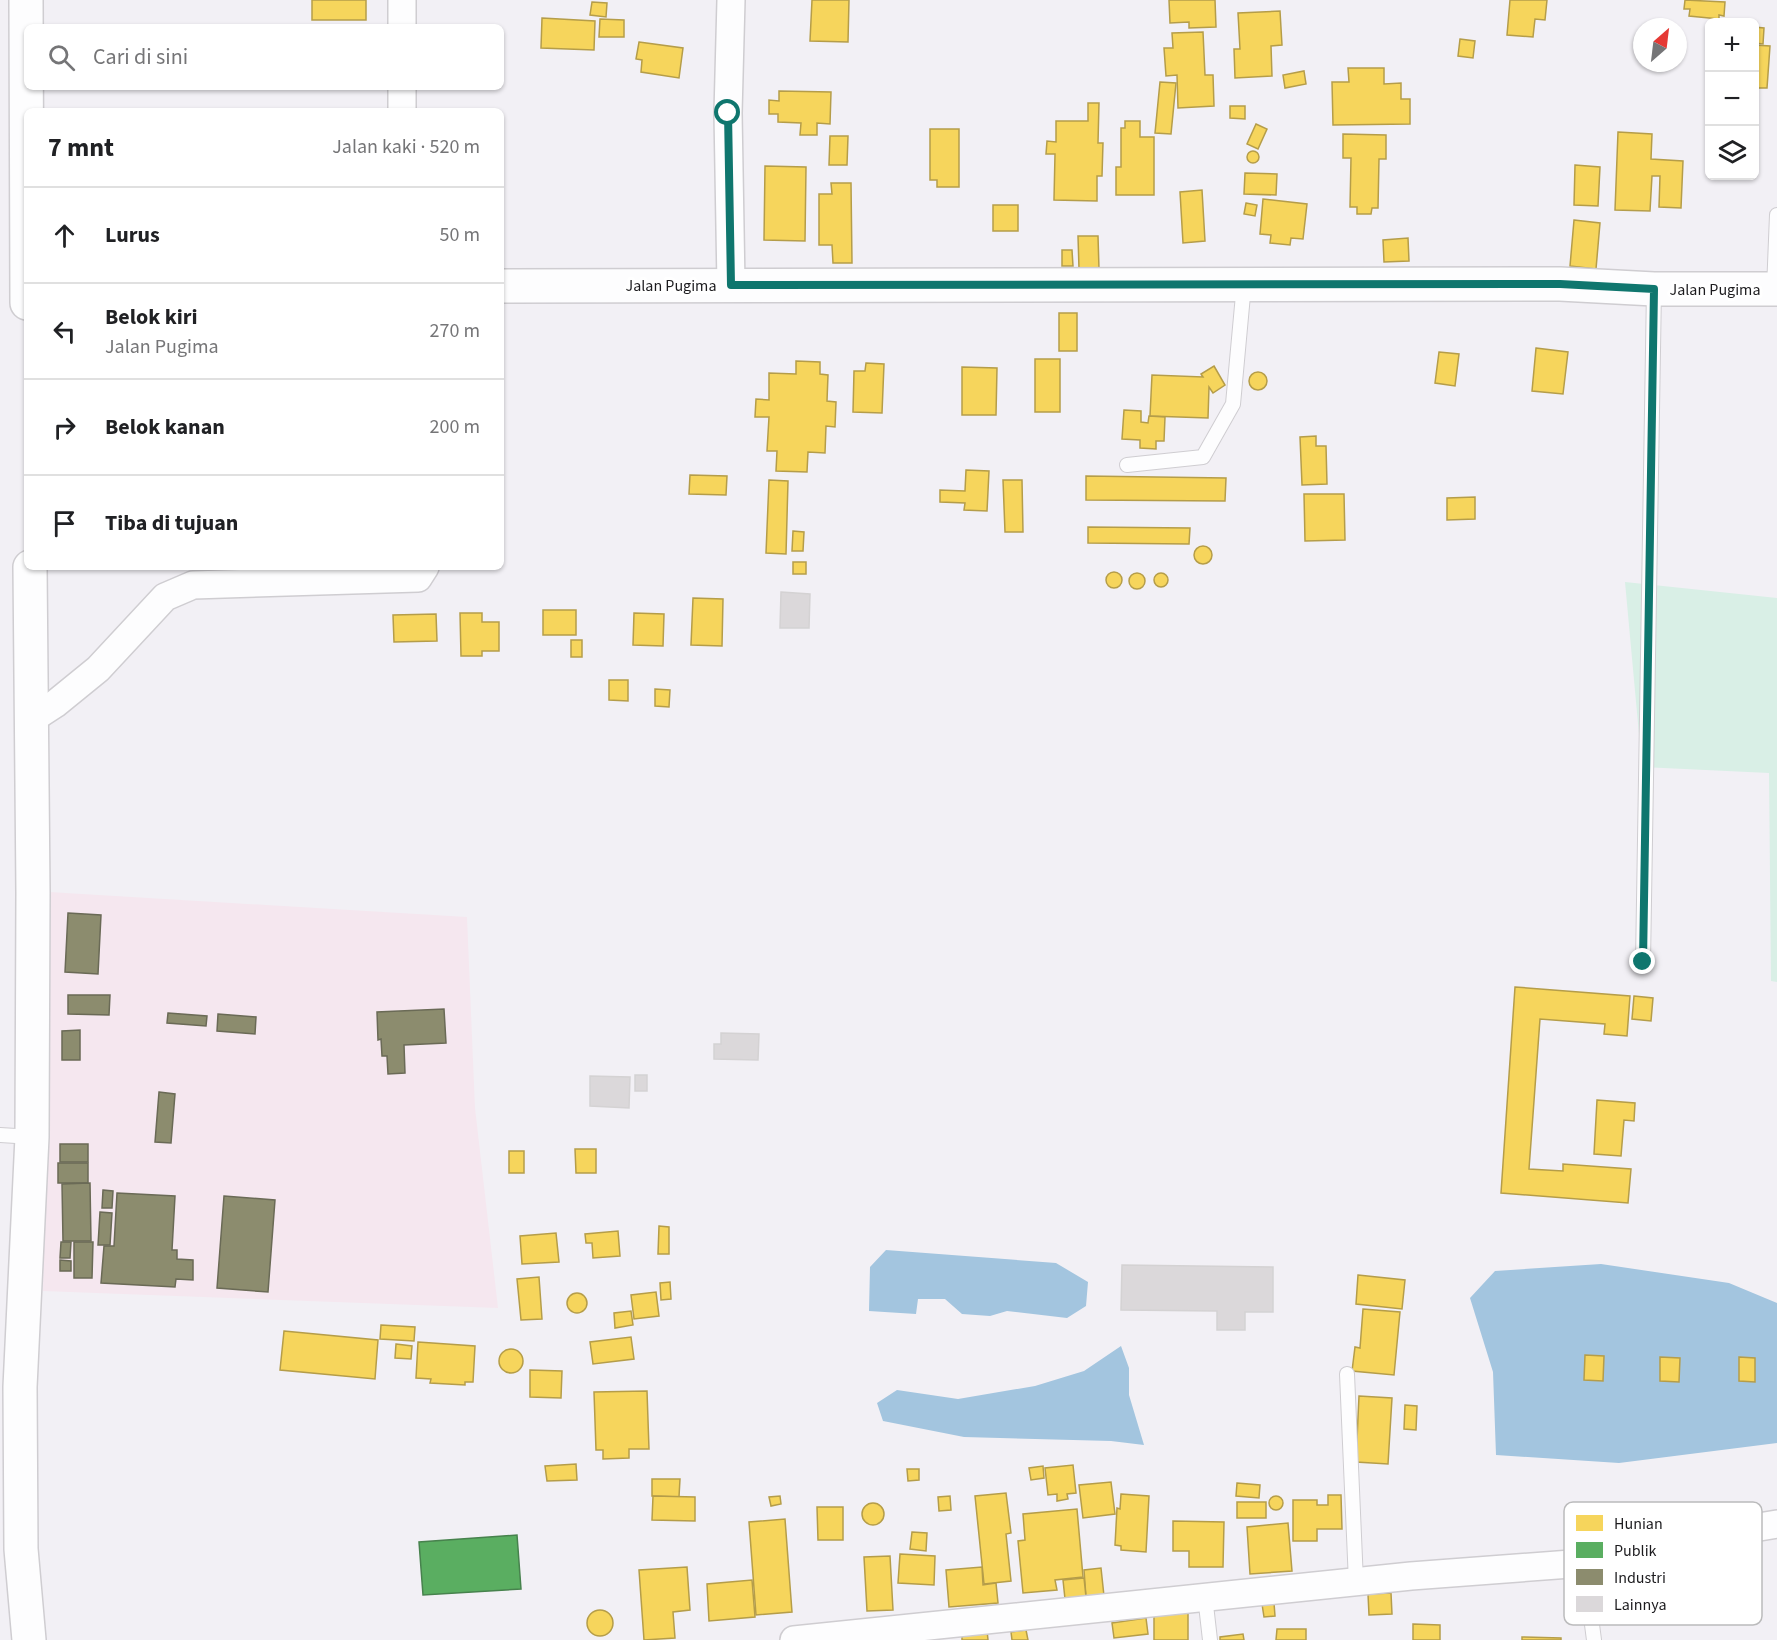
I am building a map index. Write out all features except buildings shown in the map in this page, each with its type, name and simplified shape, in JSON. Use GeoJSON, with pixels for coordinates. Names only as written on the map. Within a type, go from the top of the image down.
{"type":"FeatureCollection","features":[{"type":"Feature","properties":{"kind":"main road"},"geometry":{"type":"LineString","coordinates":[[26,0],[26,24]]}},
{"type":"Feature","properties":{"kind":"main road"},"geometry":{"type":"LineString","coordinates":[[26,90],[26,108]]}},
{"type":"Feature","properties":{"kind":"main road","name":"Jalan Pugima"},"geometry":{"type":"LineString","coordinates":[[504,286],[1560,284],[1654,289],[1775,289]]}},
{"type":"Feature","properties":{"kind":"main road"},"geometry":{"type":"LineString","coordinates":[[29,1640],[21,1549],[16,1136],[32,719],[30,570]]}},
{"type":"Feature","properties":{"kind":"street"},"geometry":{"type":"LineString","coordinates":[[402,0],[402,24]]}},
{"type":"Feature","properties":{"kind":"street"},"geometry":{"type":"LineString","coordinates":[[731,0],[728,113],[731,285]]}},
{"type":"Feature","properties":{"kind":"street"},"geometry":{"type":"LineString","coordinates":[[402,90],[402,108]]}},
{"type":"Feature","properties":{"kind":"street"},"geometry":{"type":"LineString","coordinates":[[32,719],[55,704],[98,669],[165,597],[193,585],[418,578],[423,570]]}},
{"type":"Feature","properties":{"kind":"street"},"geometry":{"type":"LineString","coordinates":[[1762,1526],[1777,1524]]}},
{"type":"Feature","properties":{"kind":"street"},"geometry":{"type":"LineString","coordinates":[[794,1640],[1205,1596],[1564,1565]]}},
{"type":"Feature","properties":{"kind":"lane"},"geometry":{"type":"LineString","coordinates":[[1775,289],[1777,215]]}},
{"type":"Feature","properties":{"kind":"lane"},"geometry":{"type":"LineString","coordinates":[[1127,465],[1203,457],[1233,404],[1244,284]]}},
{"type":"Feature","properties":{"kind":"lane"},"geometry":{"type":"LineString","coordinates":[[1643,962],[1654,289]]}},
{"type":"Feature","properties":{"kind":"lane"},"geometry":{"type":"LineString","coordinates":[[1347,1374],[1356,1582]]}},
{"type":"Feature","properties":{"kind":"lane"},"geometry":{"type":"LineString","coordinates":[[1205,1596],[1210,1640]]}},
{"type":"Feature","properties":{"kind":"lane"},"geometry":{"type":"LineString","coordinates":[[1592,1625],[1594,1640]]}},
{"type":"Feature","properties":{"kind":"shaded area"},"geometry":{"type":"Polygon","coordinates":[[[49,892],[467,917],[475,1108],[498,1308],[43,1291],[49,892]]]}},
{"type":"Feature","properties":{"kind":"green space"},"geometry":{"type":"Polygon","coordinates":[[[1625,582],[1777,598],[1777,982],[1771,981],[1769,773],[1642,767],[1625,582]]]}},
{"type":"Feature","properties":{"kind":"water"},"geometry":{"type":"Polygon","coordinates":[[[886,1250],[1056,1263],[1088,1282],[1086,1306],[1067,1318],[1007,1311],[990,1316],[962,1314],[945,1299],[918,1299],[916,1314],[869,1311],[870,1267],[886,1250]]]}},
{"type":"Feature","properties":{"kind":"water"},"geometry":{"type":"Polygon","coordinates":[[[1601,1264],[1729,1283],[1777,1303],[1777,1443],[1619,1463],[1496,1455],[1493,1372],[1470,1298],[1495,1271],[1601,1264]]]}},
{"type":"Feature","properties":{"kind":"water"},"geometry":{"type":"Polygon","coordinates":[[[1121,1346],[1129,1368],[1129,1395],[1144,1445],[1111,1441],[964,1437],[883,1421],[877,1403],[897,1390],[958,1399],[1035,1386],[1084,1371],[1121,1346]]]}},
{"type":"Feature","properties":{"kind":"route"},"geometry":{"type":"LineString","coordinates":[[728,113],[731,285],[1560,284],[1654,289],[1643,962]]}}]}
